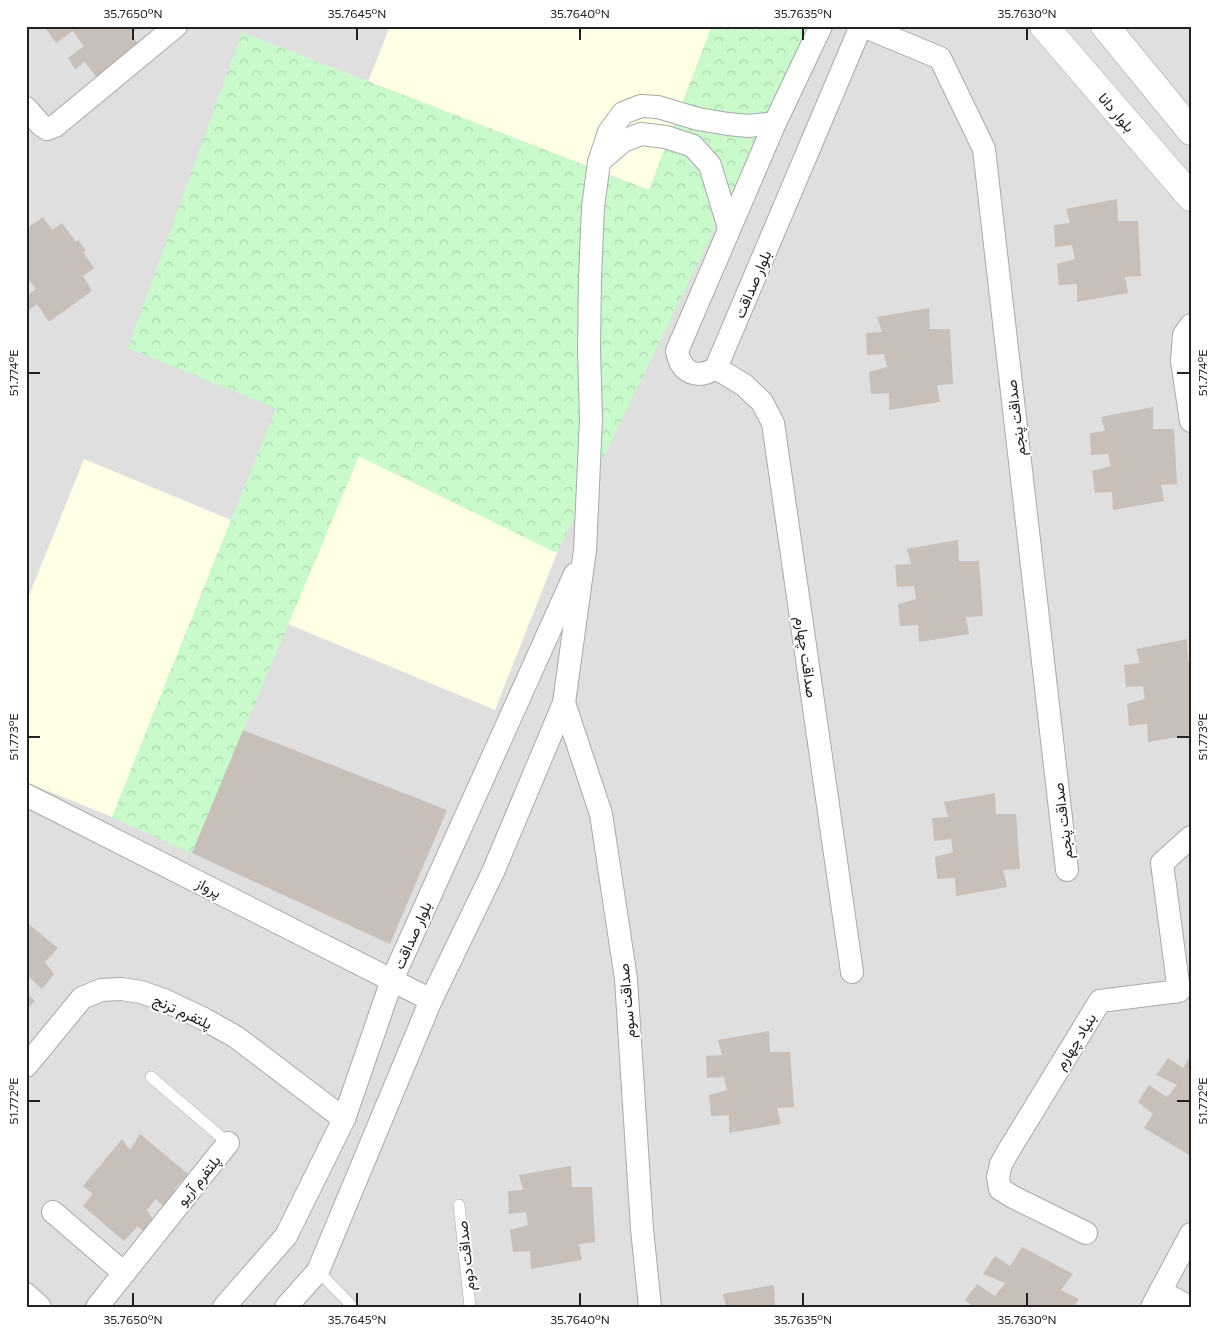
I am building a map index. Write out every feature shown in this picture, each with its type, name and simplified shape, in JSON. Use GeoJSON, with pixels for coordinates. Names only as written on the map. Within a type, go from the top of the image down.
{"type":"FeatureCollection","features":[{"type":"Feature","properties":{"kind":"street"},"geometry":{"type":"LineString","coordinates":[[26,108],[47,129],[55,126],[176,26]]}},
{"type":"Feature","properties":{"kind":"street"},"geometry":{"type":"LineString","coordinates":[[716,368],[707,374],[695,374],[684,368],[678,361],[676,351],[775,123],[821,26]]}},
{"type":"Feature","properties":{"kind":"street","name":"بلوار صداقت"},"geometry":{"type":"LineString","coordinates":[[716,368],[862,26]]}},
{"type":"Feature","properties":{"kind":"street","name":"صداقت پنجم"},"geometry":{"type":"LineString","coordinates":[[862,26],[940,58],[984,149],[1067,870]]}},
{"type":"Feature","properties":{"kind":"street","name":"بلوار دانا"},"geometry":{"type":"LineString","coordinates":[[1044,26],[1191,197]]}},
{"type":"Feature","properties":{"kind":"street"},"geometry":{"type":"LineString","coordinates":[[1105,26],[1191,130]]}},
{"type":"Feature","properties":{"kind":"street","name":"بلوار صداقت"},"geometry":{"type":"LineString","coordinates":[[286,1307],[318,1271],[431,1000],[492,872],[564,703],[585,550],[591,420],[589,350],[593,206],[599,162],[609,132],[623,113],[641,106],[658,107],[698,119],[728,124],[748,126],[775,123]]}},
{"type":"Feature","properties":{"kind":"street"},"geometry":{"type":"LineString","coordinates":[[599,162],[623,141],[641,134],[666,137],[693,146],[710,165],[729,228]]}},
{"type":"Feature","properties":{"kind":"street"},"geometry":{"type":"LineString","coordinates":[[1191,325],[1184,335],[1182,361],[1191,421]]}},
{"type":"Feature","properties":{"kind":"street","name":"صداقت چهارم"},"geometry":{"type":"LineString","coordinates":[[716,368],[744,385],[762,402],[773,423],[852,972]]}},
{"type":"Feature","properties":{"kind":"street","name":"بلوار صداقت"},"geometry":{"type":"LineString","coordinates":[[224,1307],[286,1236],[344,1119],[392,980],[585,550]]}},
{"type":"Feature","properties":{"kind":"street","name":"صداقت سوم"},"geometry":{"type":"LineString","coordinates":[[564,703],[602,814],[625,969],[642,1229],[650,1307]]}},
{"type":"Feature","properties":{"kind":"street","name":"پرواز"},"geometry":{"type":"LineString","coordinates":[[26,795],[431,1000]]}},
{"type":"Feature","properties":{"kind":"street","name":"بنیاد چهارم"},"geometry":{"type":"LineString","coordinates":[[1086,1233],[1013,1197],[1000,1188],[998,1176],[1001,1164],[1100,1001],[1179,991],[1162,863],[1191,837]]}},
{"type":"Feature","properties":{"kind":"street","name":"پلتفرم ترنج"},"geometry":{"type":"LineString","coordinates":[[26,1066],[82,998],[101,990],[141,992],[204,1019],[236,1038],[344,1119]]}},
{"type":"Feature","properties":{"kind":"street","name":"پلتفرم آریو"},"geometry":{"type":"LineString","coordinates":[[97,1307],[228,1143]]}},
{"type":"Feature","properties":{"kind":"street"},"geometry":{"type":"LineString","coordinates":[[53,1212],[124,1273]]}},
{"type":"Feature","properties":{"kind":"street"},"geometry":{"type":"LineString","coordinates":[[1189,1307],[1156,1299],[1191,1234]]}},
{"type":"Feature","properties":{"kind":"street"},"geometry":{"type":"LineString","coordinates":[[26,1294],[40,1307]]}},
{"type":"Feature","properties":{"kind":"lane","name":"پلتفرم آریو"},"geometry":{"type":"LineString","coordinates":[[151,1077],[228,1143]]}},
{"type":"Feature","properties":{"kind":"lane","name":"صداقت دوم"},"geometry":{"type":"LineString","coordinates":[[460,1205],[470,1307]]}},
{"type":"Feature","properties":{"kind":"lane"},"geometry":{"type":"LineString","coordinates":[[318,1271],[353,1307]]}},
{"type":"Feature","properties":{"kind":"shaded area"},"geometry":{"type":"Polygon","coordinates":[[[26,26],[1191,26],[1191,1307],[26,1307],[26,26]]]}},
{"type":"Feature","properties":{"kind":"shaded area"},"geometry":{"type":"Polygon","coordinates":[[[390,26],[712,26],[649,190],[368,82],[390,26]]]}},
{"type":"Feature","properties":{"kind":"shaded area"},"geometry":{"type":"Polygon","coordinates":[[[359,456],[557,553],[495,710],[288,624],[359,456]]]}},
{"type":"Feature","properties":{"kind":"shaded area"},"geometry":{"type":"Polygon","coordinates":[[[84,459],[231,520],[112,817],[26,782],[26,603],[84,459]]]}},
{"type":"Feature","properties":{"kind":"green space"},"geometry":{"type":"Polygon","coordinates":[[[712,26],[813,26],[557,553],[359,456],[192,853],[112,817],[276,408],[128,348],[242,32],[649,190],[712,26]]]}},
{"type":"Feature","properties":{"kind":"building"},"geometry":{"type":"Polygon","coordinates":[[[49,26],[141,26],[131,34],[141,48],[98,79],[85,62],[75,69],[68,58],[84,46],[73,31],[56,43],[46,29],[49,26]]]}},
{"type":"Feature","properties":{"kind":"building"},"geometry":{"type":"Polygon","coordinates":[[[1117,199],[1118,221],[1138,221],[1141,276],[1125,277],[1128,293],[1077,302],[1077,284],[1059,285],[1057,264],[1075,259],[1072,245],[1055,247],[1054,225],[1070,223],[1066,209],[1117,199]]]}},
{"type":"Feature","properties":{"kind":"building"},"geometry":{"type":"Polygon","coordinates":[[[43,217],[52,230],[62,223],[76,242],[78,240],[86,251],[83,252],[94,268],[83,276],[92,291],[49,322],[37,304],[26,312],[26,296],[36,289],[26,276],[26,229],[43,217]]]}},
{"type":"Feature","properties":{"kind":"building"},"geometry":{"type":"Polygon","coordinates":[[[929,308],[930,329],[950,329],[953,384],[937,385],[940,402],[889,410],[889,393],[871,394],[869,372],[887,367],[884,354],[867,355],[866,333],[882,332],[877,317],[929,308]]]}},
{"type":"Feature","properties":{"kind":"building"},"geometry":{"type":"Polygon","coordinates":[[[1153,407],[1153,429],[1174,429],[1177,484],[1161,485],[1164,501],[1113,510],[1112,492],[1095,493],[1092,471],[1111,466],[1108,454],[1091,455],[1090,433],[1105,431],[1101,417],[1153,407]]]}},
{"type":"Feature","properties":{"kind":"building"},"geometry":{"type":"Polygon","coordinates":[[[958,540],[959,561],[979,561],[983,616],[966,617],[969,634],[919,642],[918,625],[900,626],[898,604],[916,599],[914,586],[897,587],[895,565],[911,564],[907,549],[958,540]]]}},
{"type":"Feature","properties":{"kind":"building"},"geometry":{"type":"Polygon","coordinates":[[[1187,639],[1188,661],[1191,661],[1191,735],[1148,742],[1147,724],[1129,726],[1127,704],[1145,699],[1143,686],[1126,687],[1124,665],[1140,663],[1136,649],[1187,639]]]}},
{"type":"Feature","properties":{"kind":"building"},"geometry":{"type":"Polygon","coordinates":[[[243,730],[447,810],[390,944],[192,853],[243,730]]]}},
{"type":"Feature","properties":{"kind":"building"},"geometry":{"type":"Polygon","coordinates":[[[995,793],[996,814],[1016,814],[1020,869],[1003,870],[1007,887],[956,896],[955,878],[937,879],[935,857],[953,852],[951,839],[934,841],[932,818],[948,817],[944,802],[995,793]]]}},
{"type":"Feature","properties":{"kind":"building"},"geometry":{"type":"Polygon","coordinates":[[[26,922],[58,948],[45,962],[54,974],[42,989],[26,974],[26,922]]]}},
{"type":"Feature","properties":{"kind":"building"},"geometry":{"type":"Polygon","coordinates":[[[26,993],[35,1001],[26,1010],[26,993]]]}},
{"type":"Feature","properties":{"kind":"building"},"geometry":{"type":"Polygon","coordinates":[[[769,1031],[770,1052],[790,1052],[794,1107],[777,1108],[781,1124],[729,1133],[729,1115],[711,1116],[709,1095],[727,1090],[724,1077],[707,1078],[706,1056],[722,1055],[718,1040],[769,1031]]]}},
{"type":"Feature","properties":{"kind":"building"},"geometry":{"type":"Polygon","coordinates":[[[1191,1055],[1191,1156],[1144,1128],[1153,1114],[1138,1102],[1149,1085],[1167,1097],[1177,1085],[1156,1075],[1168,1058],[1183,1068],[1191,1055]]]}},
{"type":"Feature","properties":{"kind":"building"},"geometry":{"type":"Polygon","coordinates":[[[140,1134],[188,1174],[174,1189],[182,1194],[168,1211],[156,1199],[147,1210],[154,1221],[144,1232],[138,1226],[124,1241],[83,1206],[93,1194],[83,1186],[122,1139],[130,1150],[140,1134]]]}},
{"type":"Feature","properties":{"kind":"building"},"geometry":{"type":"Polygon","coordinates":[[[571,1166],[572,1187],[592,1187],[595,1242],[579,1244],[582,1260],[531,1269],[530,1251],[513,1252],[510,1230],[528,1225],[526,1212],[509,1214],[508,1191],[523,1190],[519,1175],[571,1166]]]}},
{"type":"Feature","properties":{"kind":"building"},"geometry":{"type":"Polygon","coordinates":[[[1022,1247],[1073,1274],[1061,1290],[1079,1299],[1074,1307],[974,1307],[965,1300],[977,1284],[995,1296],[1005,1283],[983,1274],[995,1256],[1010,1266],[1022,1247]]]}},
{"type":"Feature","properties":{"kind":"building"},"geometry":{"type":"Polygon","coordinates":[[[774,1285],[775,1307],[726,1307],[723,1294],[774,1285]]]}}]}
